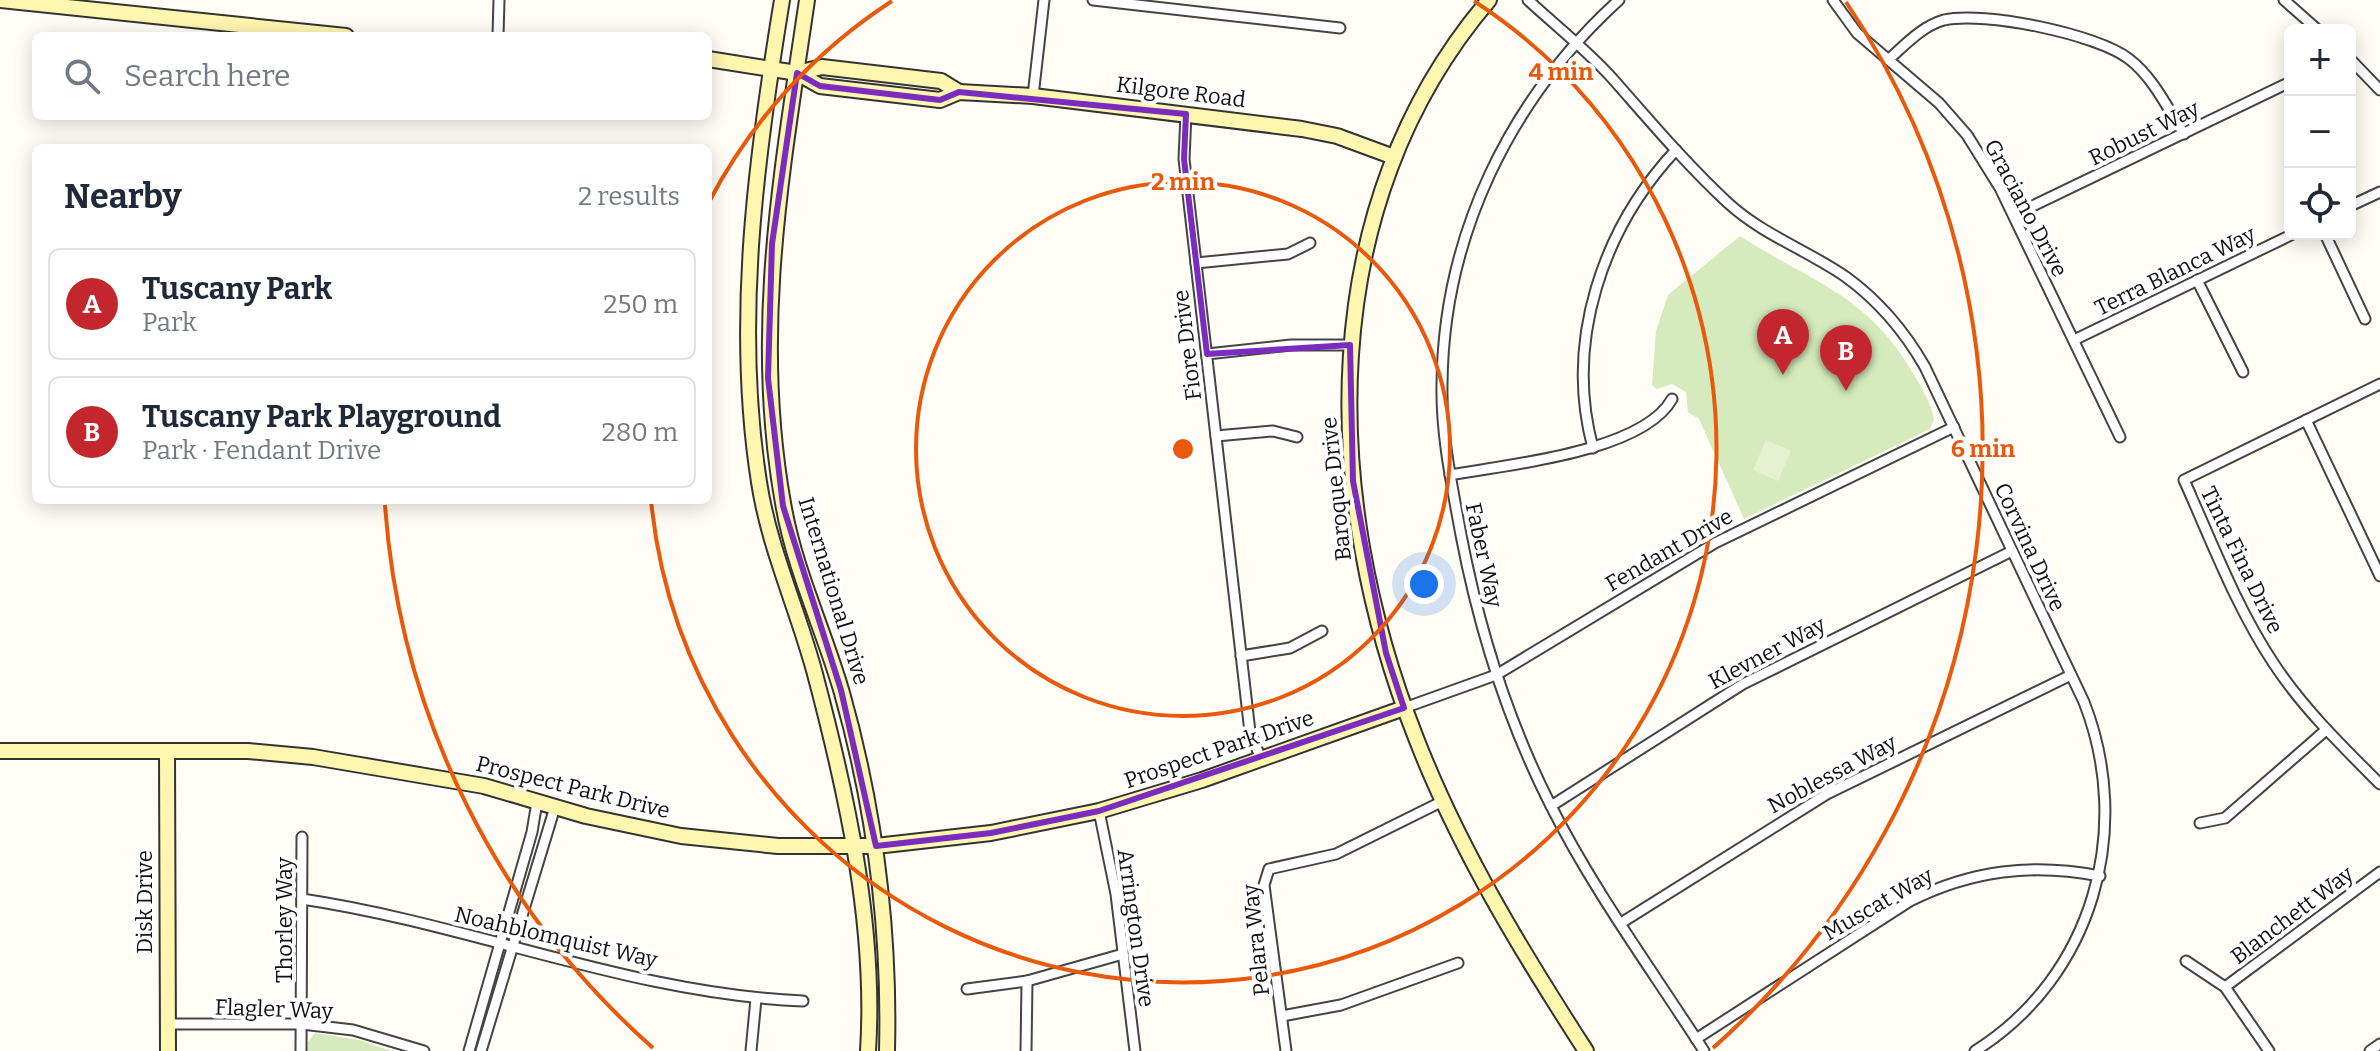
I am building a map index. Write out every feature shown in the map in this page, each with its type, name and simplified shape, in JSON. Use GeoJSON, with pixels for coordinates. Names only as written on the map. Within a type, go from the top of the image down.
{"type":"FeatureCollection","features":[{"type":"Feature","properties":{"kind":"street"},"geometry":{"type":"LineString","coordinates":[[0,0],[308,32]]}},
{"type":"Feature","properties":{"kind":"street"},"geometry":{"type":"LineString","coordinates":[[498,32],[499,0]]}},
{"type":"Feature","properties":{"kind":"street","name":"International Drive"},"geometry":{"type":"LineString","coordinates":[[782,0],[755,175],[750,356],[755,441],[759,484],[779,561],[815,674],[852,846],[867,948],[868,1051]]}},
{"type":"Feature","properties":{"kind":"street","name":"International Drive"},"geometry":{"type":"LineString","coordinates":[[807,0],[768,289],[768,378],[776,452],[792,540],[841,690],[876,846],[887,962],[887,1051]]}},
{"type":"Feature","properties":{"kind":"street"},"geometry":{"type":"LineString","coordinates":[[1033,96],[1044,0]]}},
{"type":"Feature","properties":{"kind":"street"},"geometry":{"type":"LineString","coordinates":[[1093,0],[1340,28]]}},
{"type":"Feature","properties":{"kind":"street","name":"Baroque Drive"},"geometry":{"type":"LineString","coordinates":[[1489,0],[1431,82],[1394,157],[1362,256],[1350,345],[1350,442],[1360,539],[1376,615],[1404,708],[1443,801],[1525,955],[1586,1051]]}},
{"type":"Feature","properties":{"kind":"street","name":"Corvina Drive"},"geometry":{"type":"LineString","coordinates":[[1528,0],[1575,43],[1676,150],[1750,221],[1844,276],[1876,302],[1915,349],[2091,722],[2105,783],[2106,835],[2100,876],[2079,935],[2058,971],[2018,1018],[1975,1051]]}},
{"type":"Feature","properties":{"kind":"street","name":"Faber Way"},"geometry":{"type":"LineString","coordinates":[[1619,0],[1575,43],[1542,83],[1499,153],[1463,244],[1450,298],[1443,370],[1450,475],[1468,571],[1496,675],[1551,806],[1621,923],[1704,1051]]}},
{"type":"Feature","properties":{"kind":"street","name":"Graciano Drive"},"geometry":{"type":"LineString","coordinates":[[1833,0],[1857,33],[1939,103],[1967,135],[2014,215],[2120,437]]}},
{"type":"Feature","properties":{"kind":"street"},"geometry":{"type":"LineString","coordinates":[[2284,0],[2311,24]]}},
{"type":"Feature","properties":{"kind":"street"},"geometry":{"type":"LineString","coordinates":[[1889,59],[1928,27],[1944,20],[1976,16],[2021,23],[2099,44],[2129,58],[2148,78],[2184,134]]}},
{"type":"Feature","properties":{"kind":"street","name":"Kilgore Road"},"geometry":{"type":"LineString","coordinates":[[712,60],[797,73],[820,86],[940,100],[959,92],[1033,96],[1314,131],[1394,157]]}},
{"type":"Feature","properties":{"kind":"street"},"geometry":{"type":"LineString","coordinates":[[2356,65],[2380,90]]}},
{"type":"Feature","properties":{"kind":"street","name":"Robust Way"},"geometry":{"type":"LineString","coordinates":[[2014,215],[2284,85]]}},
{"type":"Feature","properties":{"kind":"street","name":"Fiore Drive"},"geometry":{"type":"LineString","coordinates":[[1186,114],[1184,159],[1241,656],[1250,732],[1261,759]]}},
{"type":"Feature","properties":{"kind":"street"},"geometry":{"type":"LineString","coordinates":[[1593,448],[1585,413],[1585,356],[1598,281],[1628,211],[1676,150]]}},
{"type":"Feature","properties":{"kind":"street"},"geometry":{"type":"LineString","coordinates":[[2356,203],[2380,192]]}},
{"type":"Feature","properties":{"kind":"street","name":"Terra Blanca Way"},"geometry":{"type":"LineString","coordinates":[[2074,340],[2284,238]]}},
{"type":"Feature","properties":{"kind":"street"},"geometry":{"type":"LineString","coordinates":[[2328,240],[2365,319]]}},
{"type":"Feature","properties":{"kind":"street"},"geometry":{"type":"LineString","coordinates":[[1196,263],[1288,254],[1310,243]]}},
{"type":"Feature","properties":{"kind":"street"},"geometry":{"type":"LineString","coordinates":[[2197,280],[2243,372]]}},
{"type":"Feature","properties":{"kind":"street"},"geometry":{"type":"LineString","coordinates":[[1207,354],[1291,345],[1350,345]]}},
{"type":"Feature","properties":{"kind":"street"},"geometry":{"type":"LineString","coordinates":[[750,356],[762,430],[771,449],[776,452]]}},
{"type":"Feature","properties":{"kind":"street","name":"Tinta Fina Drive"},"geometry":{"type":"LineString","coordinates":[[2380,384],[2184,480],[2252,626],[2274,665],[2326,730],[2380,784]]}},
{"type":"Feature","properties":{"kind":"street"},"geometry":{"type":"LineString","coordinates":[[1450,475],[1593,448],[1635,430],[1666,411],[1672,399]]}},
{"type":"Feature","properties":{"kind":"street"},"geometry":{"type":"LineString","coordinates":[[2306,420],[2380,576]]}},
{"type":"Feature","properties":{"kind":"street","name":"Fendant Drive"},"geometry":{"type":"LineString","coordinates":[[1404,708],[1496,675],[1715,543],[1954,427]]}},
{"type":"Feature","properties":{"kind":"street"},"geometry":{"type":"LineString","coordinates":[[1216,436],[1273,431],[1297,437]]}},
{"type":"Feature","properties":{"kind":"street"},"geometry":{"type":"LineString","coordinates":[[755,441],[768,465],[779,521],[792,540]]}},
{"type":"Feature","properties":{"kind":"street","name":"Klevner Way"},"geometry":{"type":"LineString","coordinates":[[1551,806],[1743,684],[2012,551]]}},
{"type":"Feature","properties":{"kind":"street"},"geometry":{"type":"LineString","coordinates":[[1241,656],[1290,648],[1322,631]]}},
{"type":"Feature","properties":{"kind":"street","name":"Noblessa Way"},"geometry":{"type":"LineString","coordinates":[[1621,923],[1827,794],[2071,675]]}},
{"type":"Feature","properties":{"kind":"street","name":"Prospect Park Drive"},"geometry":{"type":"LineString","coordinates":[[0,751],[248,751],[344,761],[484,786],[555,807],[681,836],[778,846],[876,846],[991,833],[1099,811],[1261,759],[1404,708]]}},
{"type":"Feature","properties":{"kind":"street"},"geometry":{"type":"LineString","coordinates":[[2200,823],[2225,818],[2326,730]]}},
{"type":"Feature","properties":{"kind":"street","name":"Disk Drive"},"geometry":{"type":"LineString","coordinates":[[167,753],[168,1051]]}},
{"type":"Feature","properties":{"kind":"street","name":"Pelara Way"},"geometry":{"type":"LineString","coordinates":[[1286,1051],[1264,885],[1266,873],[1269,869],[1349,849],[1443,801]]}},
{"type":"Feature","properties":{"kind":"street"},"geometry":{"type":"LineString","coordinates":[[481,1051],[537,802]]}},
{"type":"Feature","properties":{"kind":"street"},"geometry":{"type":"LineString","coordinates":[[469,1051],[555,807]]}},
{"type":"Feature","properties":{"kind":"street","name":"Arrington Drive"},"geometry":{"type":"LineString","coordinates":[[1099,811],[1116,894],[1135,1051]]}},
{"type":"Feature","properties":{"kind":"street","name":"Thorley Way"},"geometry":{"type":"LineString","coordinates":[[301,1051],[302,837]]}},
{"type":"Feature","properties":{"kind":"street","name":"Muscat Way"},"geometry":{"type":"LineString","coordinates":[[1696,1039],[1910,901],[1946,884],[2019,869],[2100,876]]}},
{"type":"Feature","properties":{"kind":"street","name":"Blanchett Way"},"geometry":{"type":"LineString","coordinates":[[2225,987],[2380,872]]}},
{"type":"Feature","properties":{"kind":"street","name":"Noahblomquist Way"},"geometry":{"type":"LineString","coordinates":[[302,899],[363,908],[505,947],[756,999],[803,1001]]}},
{"type":"Feature","properties":{"kind":"street"},"geometry":{"type":"LineString","coordinates":[[967,989],[1027,981],[1123,954]]}},
{"type":"Feature","properties":{"kind":"street"},"geometry":{"type":"LineString","coordinates":[[2186,961],[2225,987],[2269,1051]]}},
{"type":"Feature","properties":{"kind":"street"},"geometry":{"type":"LineString","coordinates":[[1282,1016],[1341,1005],[1458,963]]}},
{"type":"Feature","properties":{"kind":"street"},"geometry":{"type":"LineString","coordinates":[[1026,1051],[1027,981]]}},
{"type":"Feature","properties":{"kind":"street"},"geometry":{"type":"LineString","coordinates":[[751,1051],[756,999]]}},
{"type":"Feature","properties":{"kind":"street","name":"Flagler Way"},"geometry":{"type":"LineString","coordinates":[[168,1024],[302,1024],[353,1030],[424,1051]]}},
{"type":"Feature","properties":{"kind":"street"},"geometry":{"type":"LineString","coordinates":[[2370,1051],[2380,1044]]}},
{"type":"Feature","properties":{"kind":"highlighted area"},"geometry":{"type":"Polygon","coordinates":[[[797,73],[820,86],[940,100],[959,92],[1186,114],[1184,159],[1207,354],[1350,345],[1353,481],[1386,653],[1404,708],[1099,811],[991,833],[876,846],[841,690],[783,506],[768,378],[772,244],[797,73]]]}},
{"type":"Feature","properties":{"kind":"green space"},"geometry":{"type":"Polygon","coordinates":[[[1740,236],[1837,293],[1878,326],[1897,348],[1917,380],[1934,420],[1930,429],[1744,519],[1699,419],[1688,412],[1686,392],[1672,384],[1657,389],[1652,385],[1656,331],[1668,295],[1740,236]]]}},
{"type":"Feature","properties":{"kind":"green space"},"geometry":{"type":"Polygon","coordinates":[[[1766,440],[1791,451],[1778,481],[1753,470],[1766,440]]]}},
{"type":"Feature","properties":{"kind":"green space"},"geometry":{"type":"Polygon","coordinates":[[[315,1033],[359,1040],[392,1051],[307,1051],[308,1042],[315,1033]]]}},
{"type":"Feature","properties":{"kind":"place","name":"Tuscany Park"},"geometry":{"type":"Point","coordinates":[1783,375]}},
{"type":"Feature","properties":{"kind":"place","name":"Tuscany Park Playground"},"geometry":{"type":"Point","coordinates":[1846,391]}}]}
